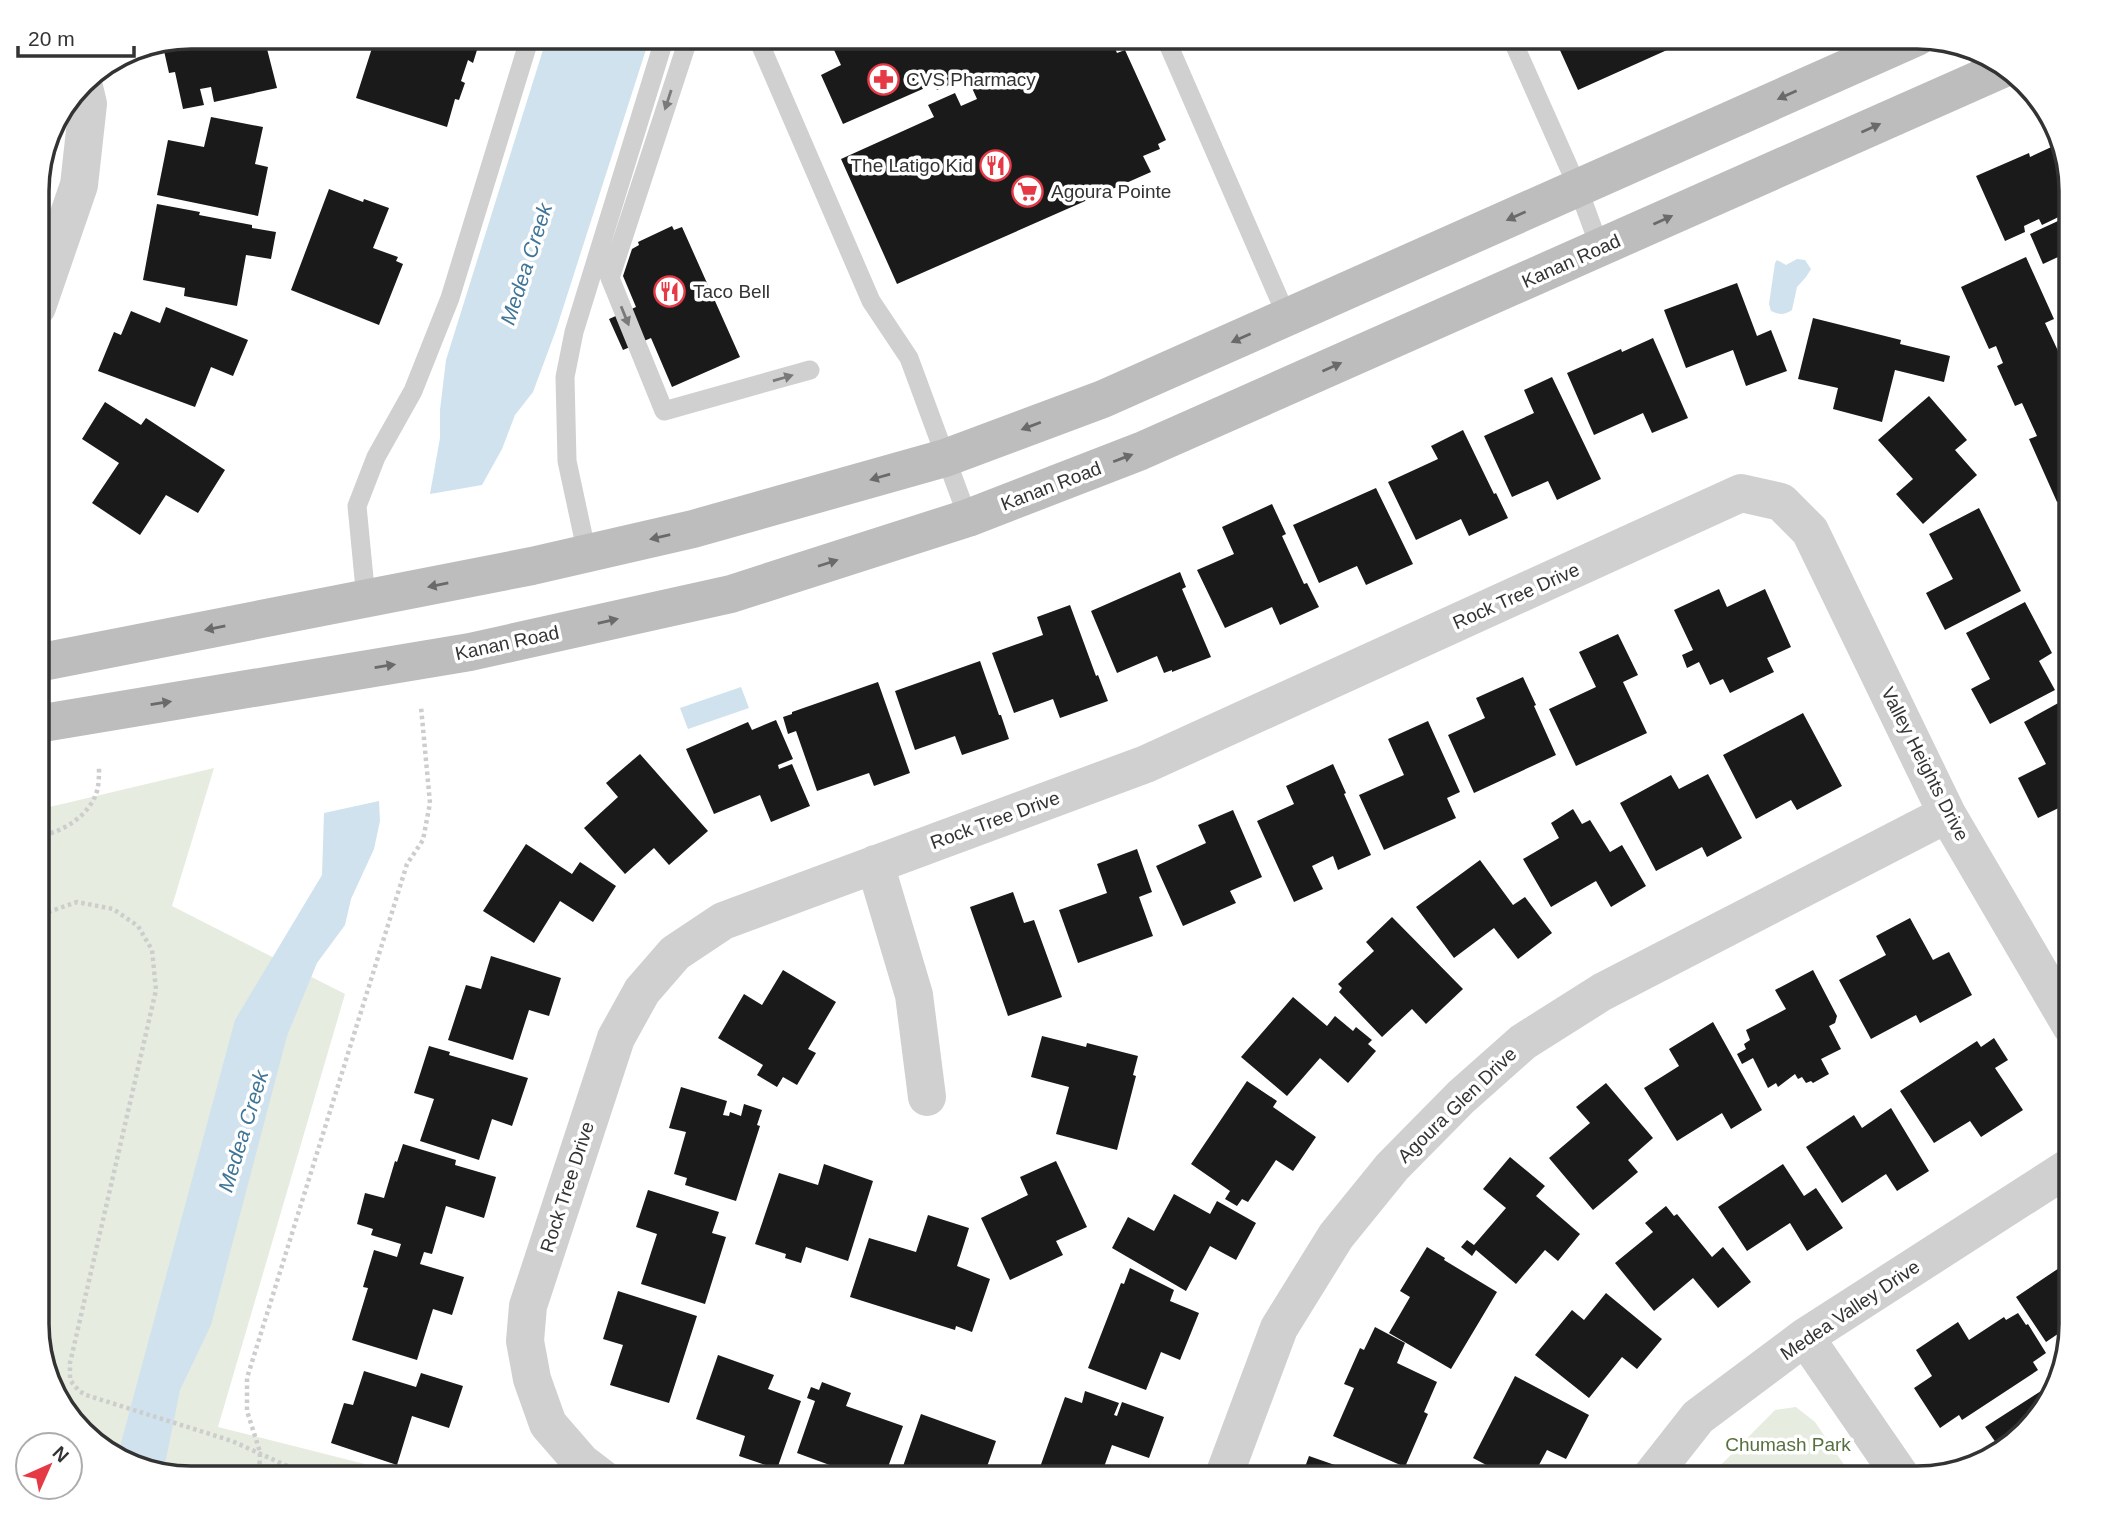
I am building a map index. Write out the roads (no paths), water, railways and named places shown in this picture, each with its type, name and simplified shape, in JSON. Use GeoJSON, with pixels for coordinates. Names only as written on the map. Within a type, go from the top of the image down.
{"type":"FeatureCollection","features":[{"type":"Feature","properties":{"kind":"main road"},"geometry":{"type":"LineString","coordinates":[[49,661],[587,554],[693,529],[945,458],[1103,398],[1890,49]]}},
{"type":"Feature","properties":{"kind":"main road","name":"Kanan Road"},"geometry":{"type":"LineString","coordinates":[[49,722],[483,649],[731,594],[968,518],[1141,451],[1995,72]]}},
{"type":"Feature","properties":{"kind":"street"},"geometry":{"type":"LineString","coordinates":[[49,272],[79,185],[88,104],[86,95]]}},
{"type":"Feature","properties":{"kind":"street","name":"Rock Tree Drive"},"geometry":{"type":"LineString","coordinates":[[586,1466],[548,1424],[532,1379],[525,1341],[528,1306],[616,1038],[642,992],[676,953],[723,922],[1146,764],[1741,493],[1781,502]]}},
{"type":"Feature","properties":{"kind":"street","name":"Valley Heights Drive"},"geometry":{"type":"LineString","coordinates":[[1781,502],[1810,531],[1947,814],[2059,1005]]}},
{"type":"Feature","properties":{"kind":"street","name":"Agoura Glen Drive"},"geometry":{"type":"LineString","coordinates":[[1227,1466],[1279,1328],[1336,1236],[1392,1167],[1461,1097],[1523,1042],[1602,992],[1947,814]]}},
{"type":"Feature","properties":{"kind":"street"},"geometry":{"type":"LineString","coordinates":[[875,864],[914,995],[927,1097]]}},
{"type":"Feature","properties":{"kind":"street","name":"Medea Valley Drive"},"geometry":{"type":"LineString","coordinates":[[1660,1466],[1699,1417],[1805,1337],[2059,1174]]}},
{"type":"Feature","properties":{"kind":"street"},"geometry":{"type":"LineString","coordinates":[[1805,1337],[1894,1466]]}},
{"type":"Feature","properties":{"kind":"lane"},"geometry":{"type":"LineString","coordinates":[[366,599],[357,506],[376,457],[413,391],[450,299],[526,49]]}},
{"type":"Feature","properties":{"kind":"lane"},"geometry":{"type":"LineString","coordinates":[[587,554],[567,461],[565,377],[574,332],[661,49]]}},
{"type":"Feature","properties":{"kind":"lane"},"geometry":{"type":"LineString","coordinates":[[685,49],[610,278],[664,411],[810,370]]}},
{"type":"Feature","properties":{"kind":"lane"},"geometry":{"type":"LineString","coordinates":[[762,49],[871,301],[909,358],[968,518]]}},
{"type":"Feature","properties":{"kind":"lane"},"geometry":{"type":"LineString","coordinates":[[1170,49],[1287,317]]}},
{"type":"Feature","properties":{"kind":"lane"},"geometry":{"type":"LineString","coordinates":[[1516,49],[1578,188],[1600,248]]}},
{"type":"Feature","properties":{"kind":"water","name":"Medea Creek"},"geometry":{"type":"Polygon","coordinates":[[[543,49],[646,49],[556,330],[533,392],[515,415],[502,449],[482,485],[430,494],[440,438],[440,410],[446,360],[543,49]]]}},
{"type":"Feature","properties":{"kind":"water"},"geometry":{"type":"Polygon","coordinates":[[[1797,259],[1805,260],[1811,269],[1797,287],[1792,310],[1782,314],[1771,311],[1769,304],[1775,263],[1777,260],[1786,265],[1797,259]]]}},
{"type":"Feature","properties":{"kind":"water"},"geometry":{"type":"Polygon","coordinates":[[[741,687],[749,708],[688,729],[680,708],[741,687]]]}},
{"type":"Feature","properties":{"kind":"water","name":"Medea Creek"},"geometry":{"type":"Polygon","coordinates":[[[379,801],[380,821],[374,849],[351,899],[345,925],[317,963],[287,1036],[211,1325],[180,1390],[165,1463],[154,1461],[120,1447],[235,1020],[322,875],[324,813],[379,801]]]}},
{"type":"Feature","properties":{"kind":"place","name":"CVS Pharmacy"},"geometry":{"type":"Point","coordinates":[883,79]}},
{"type":"Feature","properties":{"kind":"place","name":"The Latigo Kid"},"geometry":{"type":"Point","coordinates":[996,165]}},
{"type":"Feature","properties":{"kind":"place","name":"Agoura Pointe"},"geometry":{"type":"Point","coordinates":[1028,191]}},
{"type":"Feature","properties":{"kind":"place","name":"Taco Bell"},"geometry":{"type":"Point","coordinates":[670,291]}},
{"type":"Feature","properties":{"kind":"park label","name":"Chumash Park"},"geometry":{"type":"Point","coordinates":[1788,1444]}}]}
